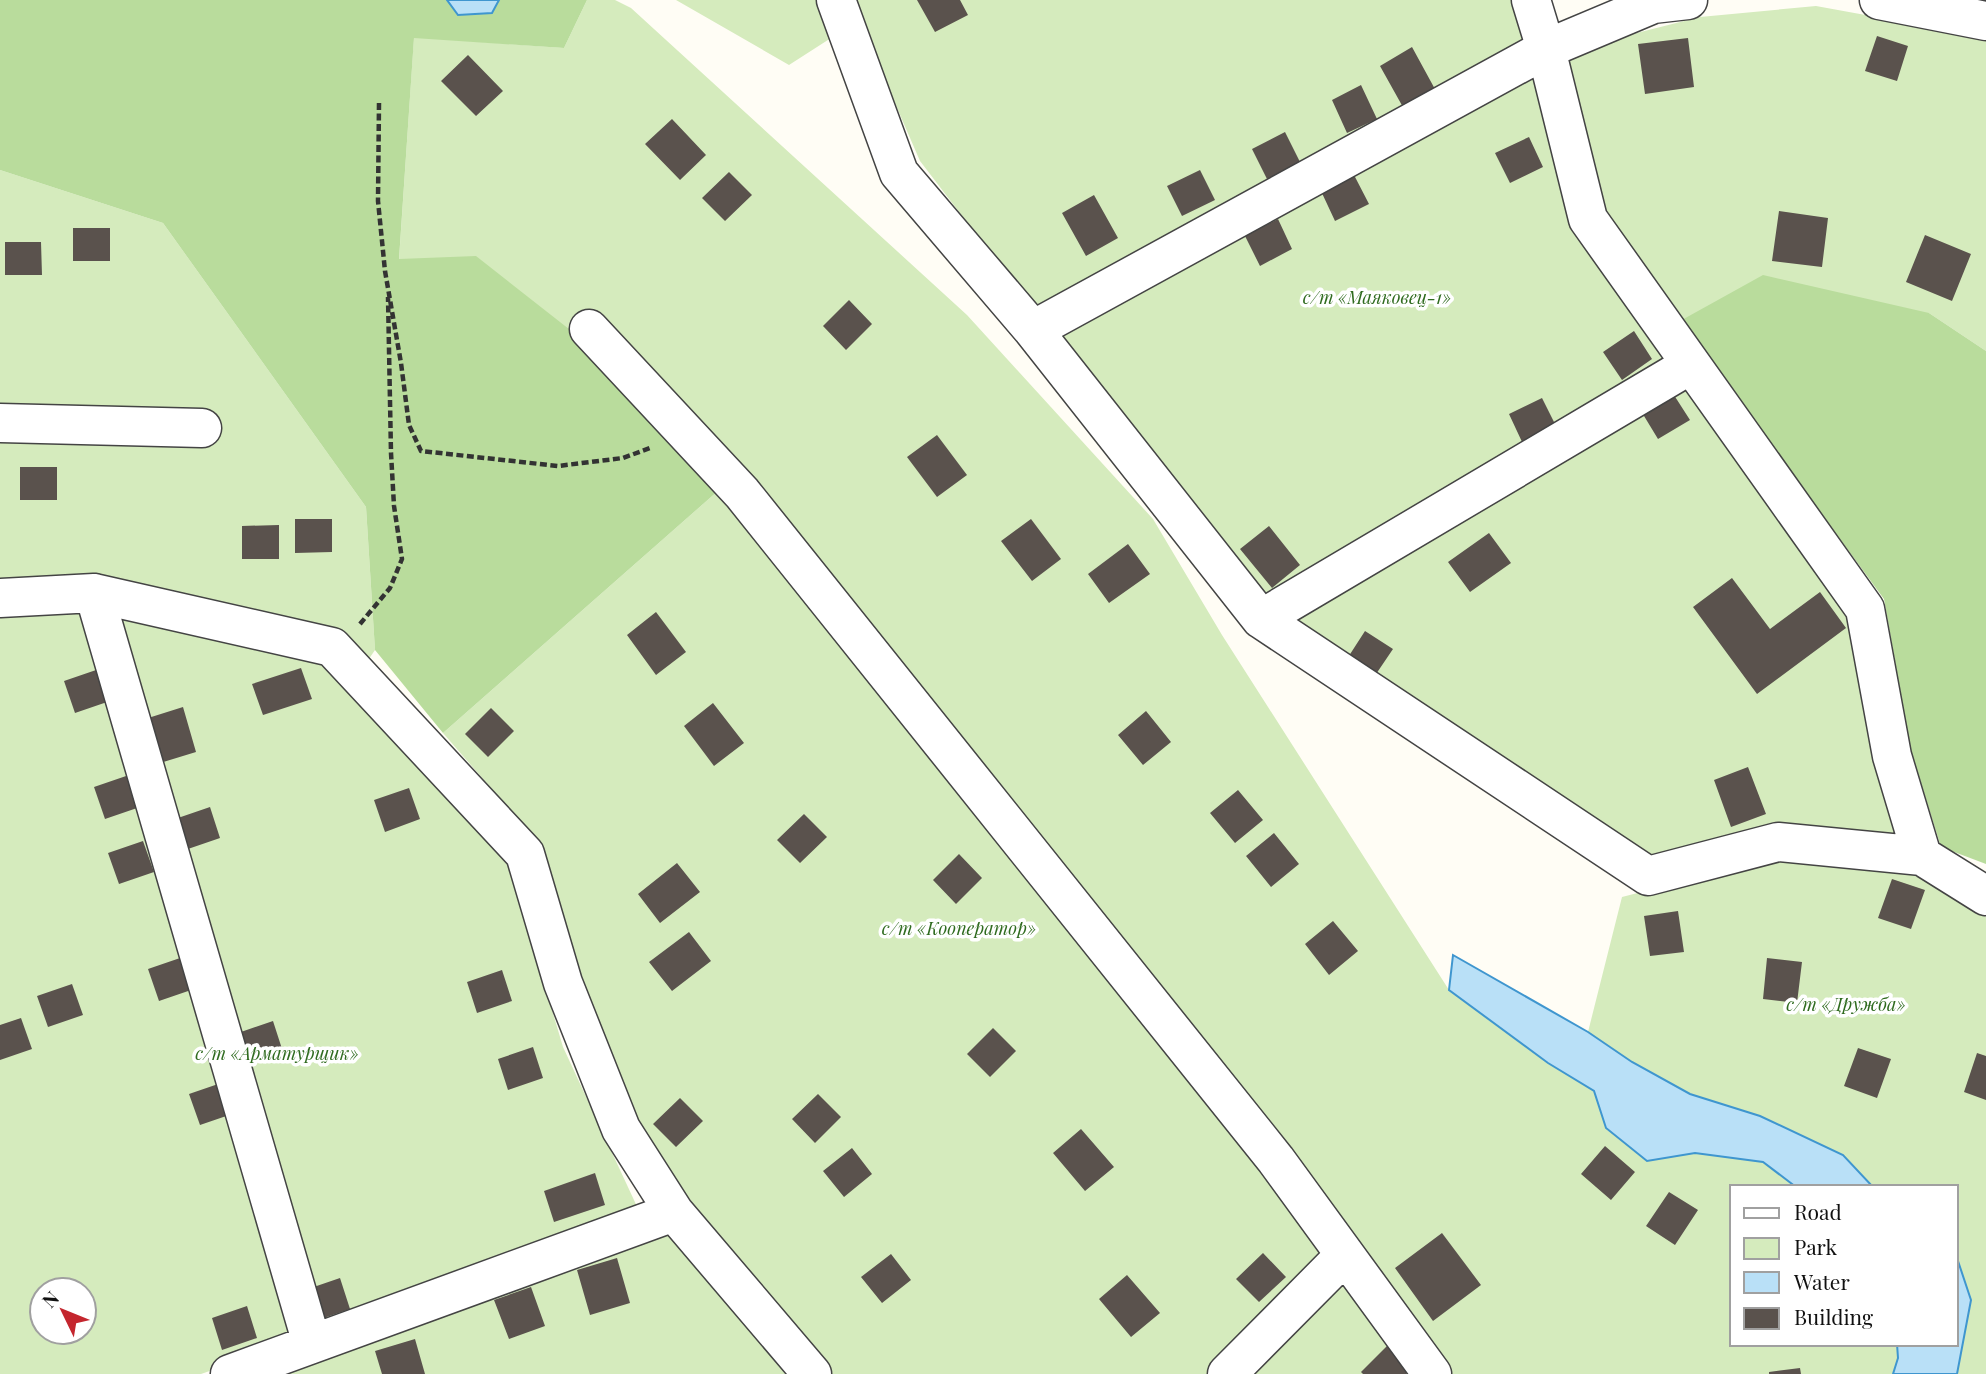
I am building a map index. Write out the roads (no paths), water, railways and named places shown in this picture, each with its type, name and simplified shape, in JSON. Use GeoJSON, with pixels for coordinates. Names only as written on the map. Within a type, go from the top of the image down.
{"type":"FeatureCollection","features":[{"type":"Feature","properties":{"kind":"street"},"geometry":{"type":"LineString","coordinates":[[1531,0],[1546,49],[1588,219],[1864,609],[1892,756],[1922,856]]}},
{"type":"Feature","properties":{"kind":"street"},"geometry":{"type":"LineString","coordinates":[[1034,330],[1546,49],[1653,4],[1688,0]]}},
{"type":"Feature","properties":{"kind":"street"},"geometry":{"type":"LineString","coordinates":[[1879,0],[1986,21]]}},
{"type":"Feature","properties":{"kind":"street"},"geometry":{"type":"LineString","coordinates":[[843,2],[899,173],[1034,330],[1261,619],[1648,876],[1778,842],[1922,856],[1986,896]]}},
{"type":"Feature","properties":{"kind":"street"},"geometry":{"type":"LineString","coordinates":[[589,328],[742,493],[846,622],[1276,1160],[1432,1374]]}},
{"type":"Feature","properties":{"kind":"street"},"geometry":{"type":"LineString","coordinates":[[1261,619],[1690,365]]}},
{"type":"Feature","properties":{"kind":"street"},"geometry":{"type":"LineString","coordinates":[[0,423],[202,428]]}},
{"type":"Feature","properties":{"kind":"street"},"geometry":{"type":"LineString","coordinates":[[94,593],[312,1344]]}},
{"type":"Feature","properties":{"kind":"street"},"geometry":{"type":"LineString","coordinates":[[0,598],[94,593],[332,647],[525,854],[563,983],[621,1129],[674,1212],[812,1374]]}},
{"type":"Feature","properties":{"kind":"street"},"geometry":{"type":"LineString","coordinates":[[230,1374],[674,1212]]}},
{"type":"Feature","properties":{"kind":"street"},"geometry":{"type":"LineString","coordinates":[[1227,1374],[1345,1255]]}},
{"type":"Feature","properties":{"kind":"water"},"geometry":{"type":"Polygon","coordinates":[[[447,0],[499,0],[492,13],[458,15],[447,0]]]}},
{"type":"Feature","properties":{"kind":"water"},"geometry":{"type":"Polygon","coordinates":[[[1453,955],[1690,1094],[1760,1116],[1843,1155],[1871,1185],[1793,1185],[1763,1162],[1695,1153],[1647,1161],[1606,1128],[1594,1091],[1548,1063],[1449,990],[1453,955]]]}},
{"type":"Feature","properties":{"kind":"water"},"geometry":{"type":"Polygon","coordinates":[[[1958,1261],[1971,1300],[1957,1374],[1893,1374],[1898,1358],[1897,1346],[1958,1346],[1958,1261]]]}},
{"type":"Feature","properties":{"kind":"park label","name":"с/т «Маяковец-1»"},"geometry":{"type":"Point","coordinates":[1377,297]}},
{"type":"Feature","properties":{"kind":"park label","name":"с/т «Кооператор»"},"geometry":{"type":"Point","coordinates":[959,928]}},
{"type":"Feature","properties":{"kind":"park label","name":"с/т «Дружба»"},"geometry":{"type":"Point","coordinates":[1846,1004]}},
{"type":"Feature","properties":{"kind":"park label","name":"с/т «Арматурщик»"},"geometry":{"type":"Point","coordinates":[277,1053]}}]}
